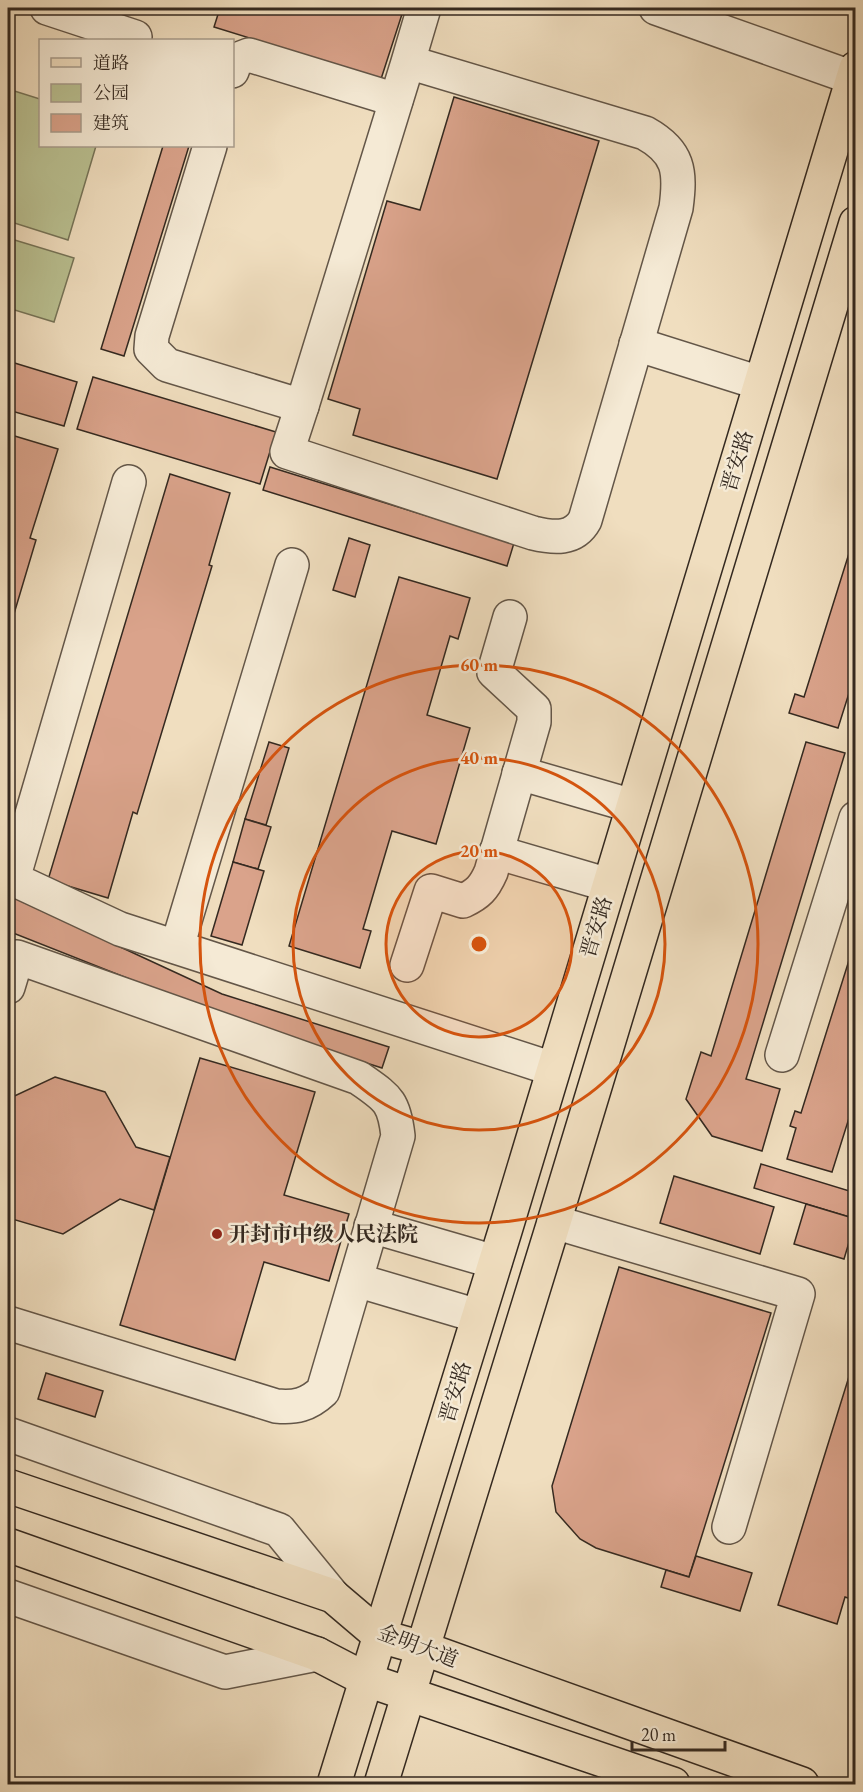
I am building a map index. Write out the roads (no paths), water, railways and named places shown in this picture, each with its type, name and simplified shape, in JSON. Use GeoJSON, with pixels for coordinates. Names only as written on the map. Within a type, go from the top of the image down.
{"type":"FeatureCollection","features":[{"type":"Feature","properties":{"kind":"main road","name":"晋安路"},"geometry":{"type":"LineString","coordinates":[[330,1780],[367,1680],[854,75]]}},
{"type":"Feature","properties":{"kind":"main road","name":"晋安路"},"geometry":{"type":"LineString","coordinates":[[381,1785],[554,1222],[855,223]]}},
{"type":"Feature","properties":{"kind":"main road","name":"金明大道"},"geometry":{"type":"LineString","coordinates":[[8,1485],[333,1596],[380,1636],[422,1648],[802,1785]]}},
{"type":"Feature","properties":{"kind":"main road"},"geometry":{"type":"LineString","coordinates":[[8,1545],[317,1654],[367,1680],[673,1785]]}},
{"type":"Feature","properties":{"kind":"street"},"geometry":{"type":"LineString","coordinates":[[408,62],[645,133],[662,143],[674,158],[678,171],[676,208],[585,520],[579,531],[562,536],[533,533],[287,452],[424,8]]}},
{"type":"Feature","properties":{"kind":"street"},"geometry":{"type":"LineString","coordinates":[[656,8],[854,75]]}},
{"type":"Feature","properties":{"kind":"street"},"geometry":{"type":"LineString","coordinates":[[53,9],[134,39]]}},
{"type":"Feature","properties":{"kind":"street"},"geometry":{"type":"LineString","coordinates":[[234,66],[236,60],[249,55],[396,100]]}},
{"type":"Feature","properties":{"kind":"street"},"geometry":{"type":"LineString","coordinates":[[210,147],[152,336],[151,349],[167,365],[302,406]]}},
{"type":"Feature","properties":{"kind":"street"},"geometry":{"type":"LineString","coordinates":[[636,344],[760,383]]}},
{"type":"Feature","properties":{"kind":"street"},"geometry":{"type":"LineString","coordinates":[[129,482],[13,879],[120,929],[553,1069]]}},
{"type":"Feature","properties":{"kind":"street"},"geometry":{"type":"LineString","coordinates":[[177,948],[292,566]]}},
{"type":"Feature","properties":{"kind":"street"},"geometry":{"type":"LineString","coordinates":[[407,965],[430,891],[463,901],[477,894],[486,885],[496,852],[534,723],[534,709],[494,672],[510,617]]}},
{"type":"Feature","properties":{"kind":"street"},"geometry":{"type":"LineString","coordinates":[[519,773],[633,806]]}},
{"type":"Feature","properties":{"kind":"street"},"geometry":{"type":"LineString","coordinates":[[782,1055],[855,818]]}},
{"type":"Feature","properties":{"kind":"street"},"geometry":{"type":"LineString","coordinates":[[496,852],[609,885]]}},
{"type":"Feature","properties":{"kind":"street"},"geometry":{"type":"LineString","coordinates":[[8,987],[17,957],[359,1078],[388,1099],[396,1117],[398,1136],[323,1391],[314,1399],[291,1408],[276,1406],[8,1325]]}},
{"type":"Feature","properties":{"kind":"street"},"geometry":{"type":"LineString","coordinates":[[554,1222],[798,1294],[729,1527]]}},
{"type":"Feature","properties":{"kind":"street"},"geometry":{"type":"LineString","coordinates":[[371,1226],[495,1262]]}},
{"type":"Feature","properties":{"kind":"street"},"geometry":{"type":"LineString","coordinates":[[356,1280],[478,1316]]}},
{"type":"Feature","properties":{"kind":"street"},"geometry":{"type":"LineString","coordinates":[[8,1434],[279,1530],[333,1596]]}},
{"type":"Feature","properties":{"kind":"street"},"geometry":{"type":"LineString","coordinates":[[8,1596],[225,1672],[317,1654]]}},
{"type":"Feature","properties":{"kind":"place","name":"开封市中级人民法院"},"geometry":{"type":"Point","coordinates":[217,1234]}}]}
